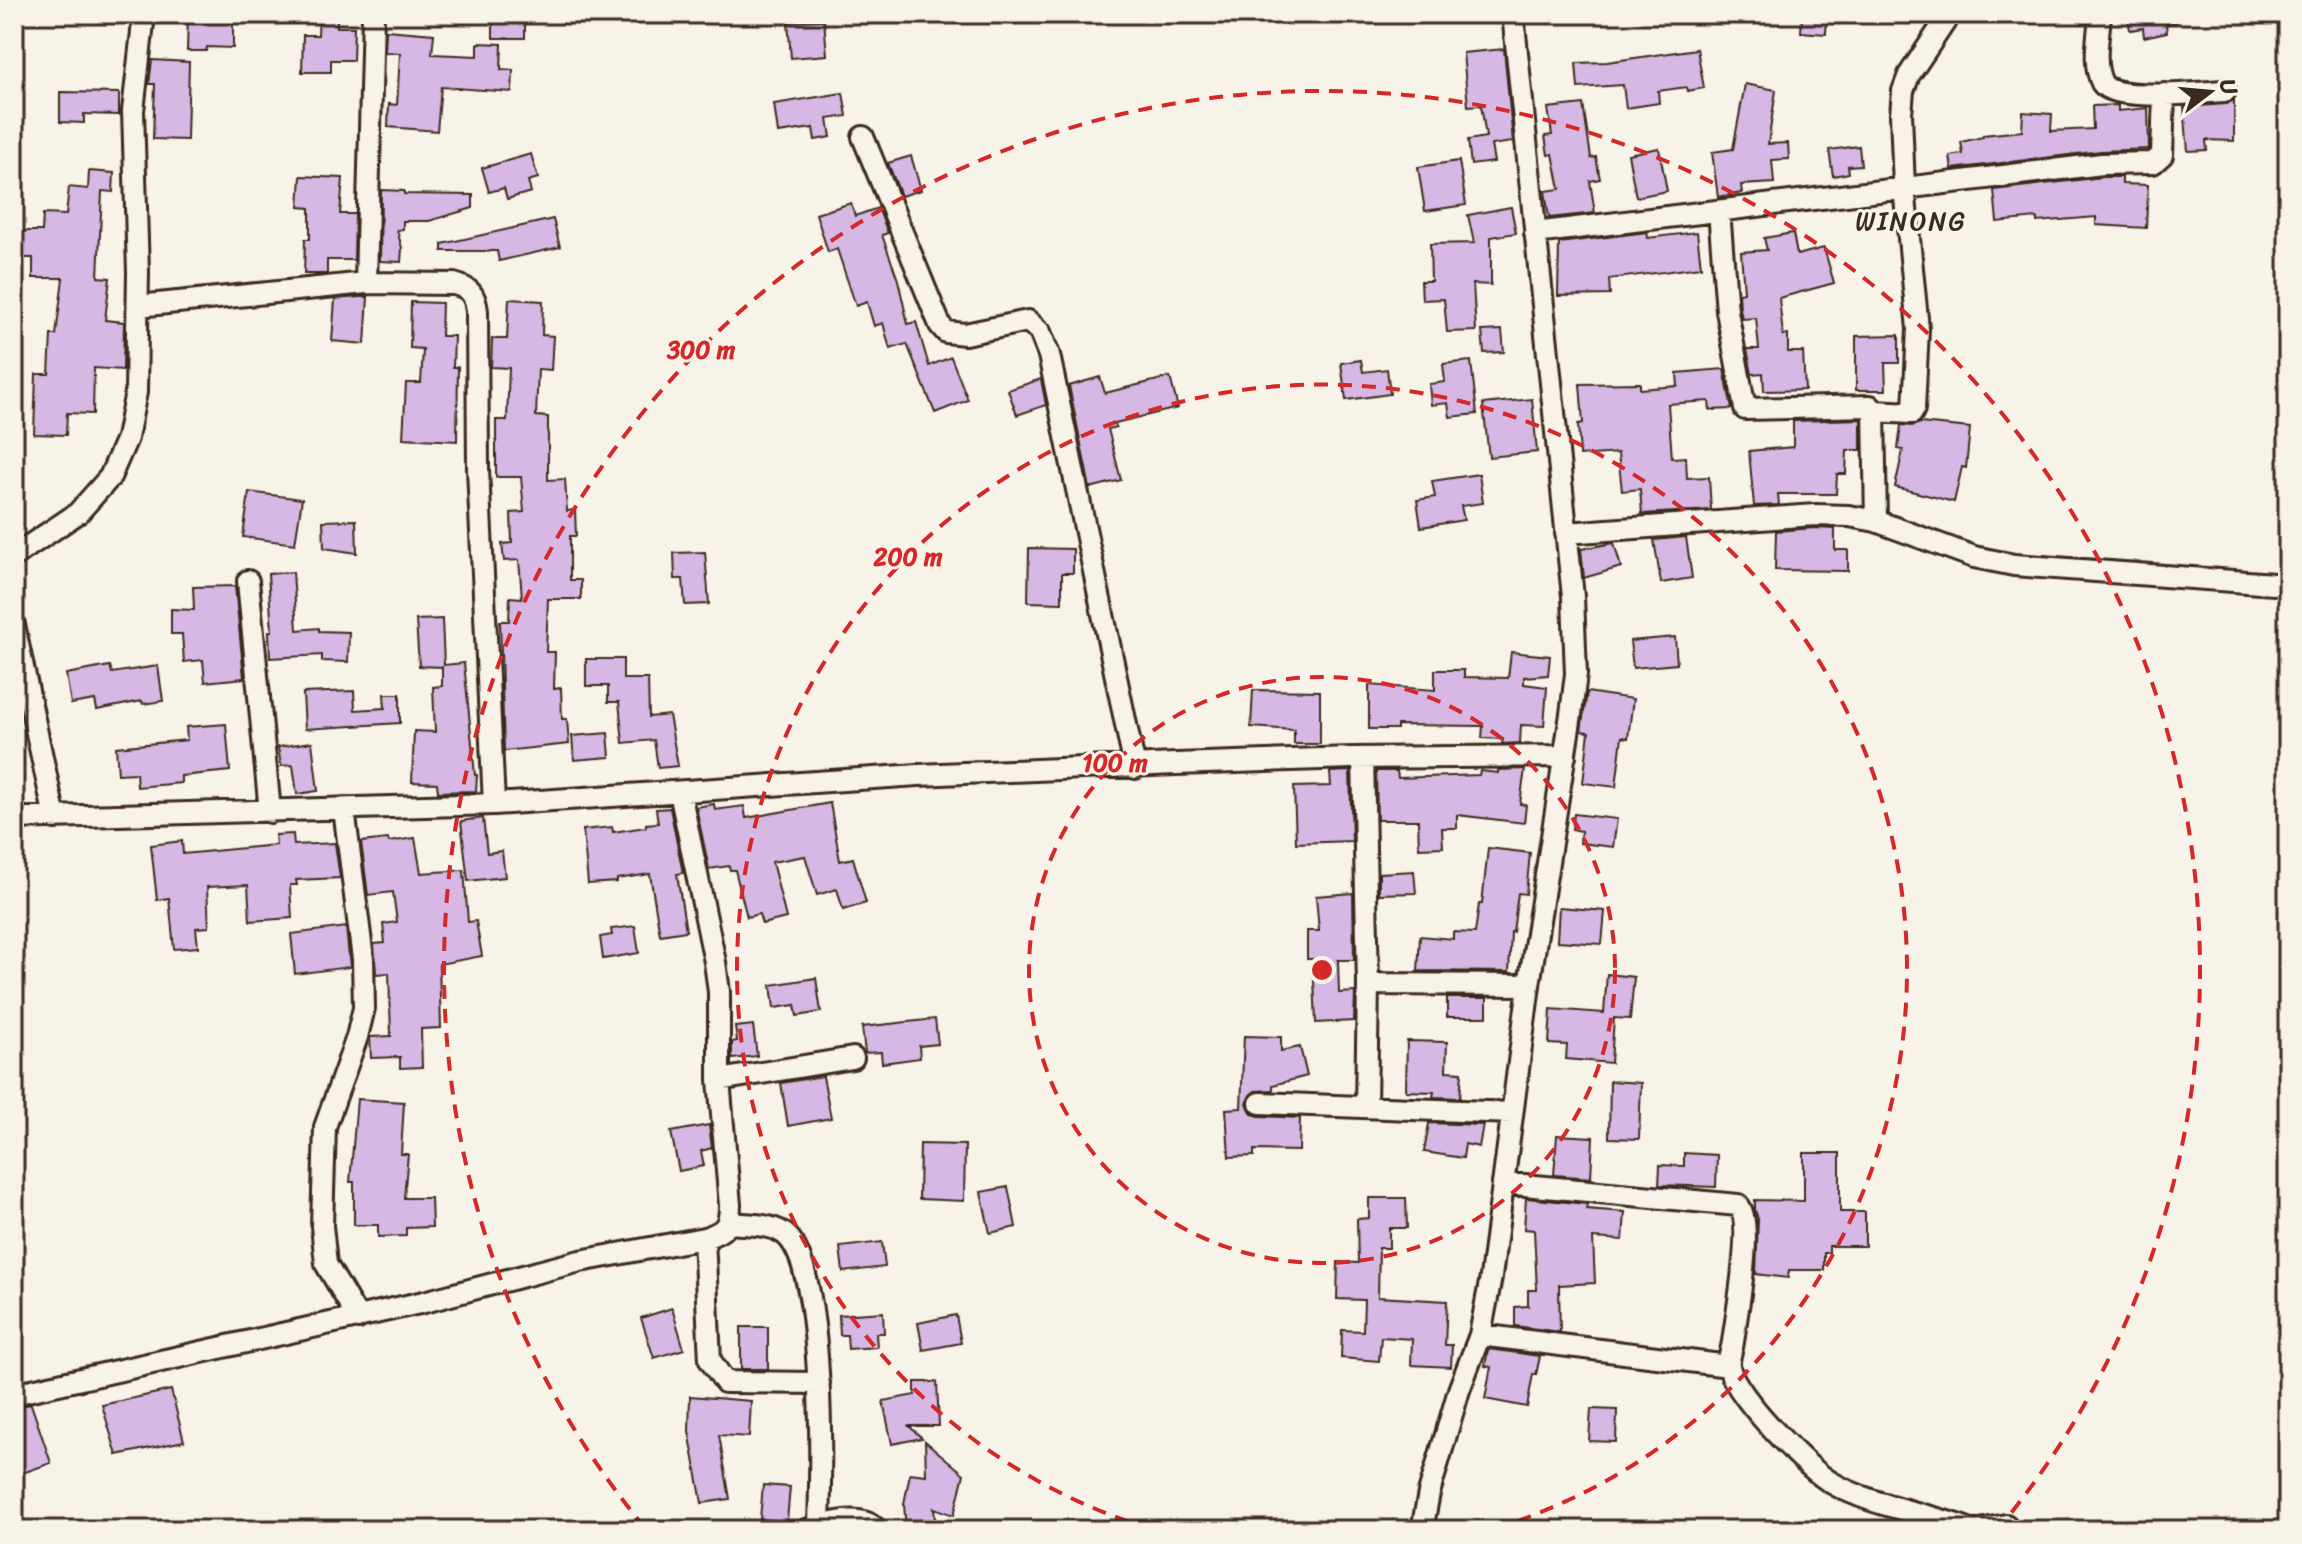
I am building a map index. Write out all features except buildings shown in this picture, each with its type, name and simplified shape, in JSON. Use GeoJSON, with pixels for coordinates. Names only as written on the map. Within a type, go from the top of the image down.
{"type":"FeatureCollection","features":[{"type":"Feature","properties":{"kind":"street"},"geometry":{"type":"LineString","coordinates":[[14,556],[78,513],[110,477],[127,438],[136,392],[138,306],[133,111],[144,14]]}},
{"type":"Feature","properties":{"kind":"street"},"geometry":{"type":"LineString","coordinates":[[366,283],[373,14]]}},
{"type":"Feature","properties":{"kind":"street"},"geometry":{"type":"LineString","coordinates":[[1422,1530],[1429,1493],[1459,1390],[1480,1335],[1491,1277],[1529,985],[1576,674],[1573,597],[1513,14]]}},
{"type":"Feature","properties":{"kind":"street"},"geometry":{"type":"LineString","coordinates":[[1874,411],[1912,413],[1914,409],[1918,329],[1904,188],[1903,91],[1909,75],[1950,14]]}},
{"type":"Feature","properties":{"kind":"street"},"geometry":{"type":"LineString","coordinates":[[2100,14],[2098,68],[2103,85],[2112,92],[2164,94],[2225,91]]}},
{"type":"Feature","properties":{"kind":"street"},"geometry":{"type":"LineString","coordinates":[[1535,233],[2102,164],[2153,163],[2162,155],[2164,94]]}},
{"type":"Feature","properties":{"kind":"street"},"geometry":{"type":"LineString","coordinates":[[863,137],[940,325],[946,332],[965,334],[1028,321],[1040,332],[1049,355],[1135,768]]}},
{"type":"Feature","properties":{"kind":"street"},"geometry":{"type":"LineString","coordinates":[[1719,211],[1727,311],[1746,418],[1870,406],[1874,411],[1876,521]]}},
{"type":"Feature","properties":{"kind":"street"},"geometry":{"type":"LineString","coordinates":[[138,306],[366,283],[454,284],[465,286],[473,293],[476,302],[478,469],[494,804]]}},
{"type":"Feature","properties":{"kind":"street"},"geometry":{"type":"LineString","coordinates":[[1566,533],[1815,515],[1849,516],[1876,521],[1974,557],[2014,565],[2288,585]]}},
{"type":"Feature","properties":{"kind":"street"},"geometry":{"type":"LineString","coordinates":[[248,581],[270,812]]}},
{"type":"Feature","properties":{"kind":"street"},"geometry":{"type":"LineString","coordinates":[[14,625],[55,818]]}},
{"type":"Feature","properties":{"kind":"street"},"geometry":{"type":"LineString","coordinates":[[14,818],[494,804],[918,775],[1363,758],[1565,756]]}},
{"type":"Feature","properties":{"kind":"street"},"geometry":{"type":"LineString","coordinates":[[1363,758],[1368,984],[1366,1107]]}},
{"type":"Feature","properties":{"kind":"street"},"geometry":{"type":"LineString","coordinates":[[14,1394],[358,1318],[580,1261],[722,1232],[730,1223],[719,1080],[719,992],[680,792]]}},
{"type":"Feature","properties":{"kind":"street"},"geometry":{"type":"LineString","coordinates":[[344,809],[363,959],[364,1008],[325,1127],[322,1226],[326,1264],[358,1318]]}},
{"type":"Feature","properties":{"kind":"street"},"geometry":{"type":"LineString","coordinates":[[1368,984],[1529,985]]}},
{"type":"Feature","properties":{"kind":"street"},"geometry":{"type":"LineString","coordinates":[[719,1080],[853,1058]]}},
{"type":"Feature","properties":{"kind":"street"},"geometry":{"type":"LineString","coordinates":[[1260,1103],[1512,1113]]}},
{"type":"Feature","properties":{"kind":"street"},"geometry":{"type":"LineString","coordinates":[[1503,1183],[1738,1205],[1745,1216],[1745,1245],[1729,1366],[1741,1390],[1812,1470],[1845,1489],[1971,1529],[2006,1525]]}},
{"type":"Feature","properties":{"kind":"street"},"geometry":{"type":"LineString","coordinates":[[730,1223],[779,1229],[790,1239],[801,1260],[812,1313],[819,1383],[812,1528],[858,1519],[872,1524],[877,1530]]}},
{"type":"Feature","properties":{"kind":"street"},"geometry":{"type":"LineString","coordinates":[[704,1238],[710,1360],[725,1382],[819,1383]]}},
{"type":"Feature","properties":{"kind":"street"},"geometry":{"type":"LineString","coordinates":[[1480,1335],[1729,1366]]}},
{"type":"Feature","properties":{"kind":"district","name":"WINONG"},"geometry":{"type":"Point","coordinates":[1911,221]}}]}
